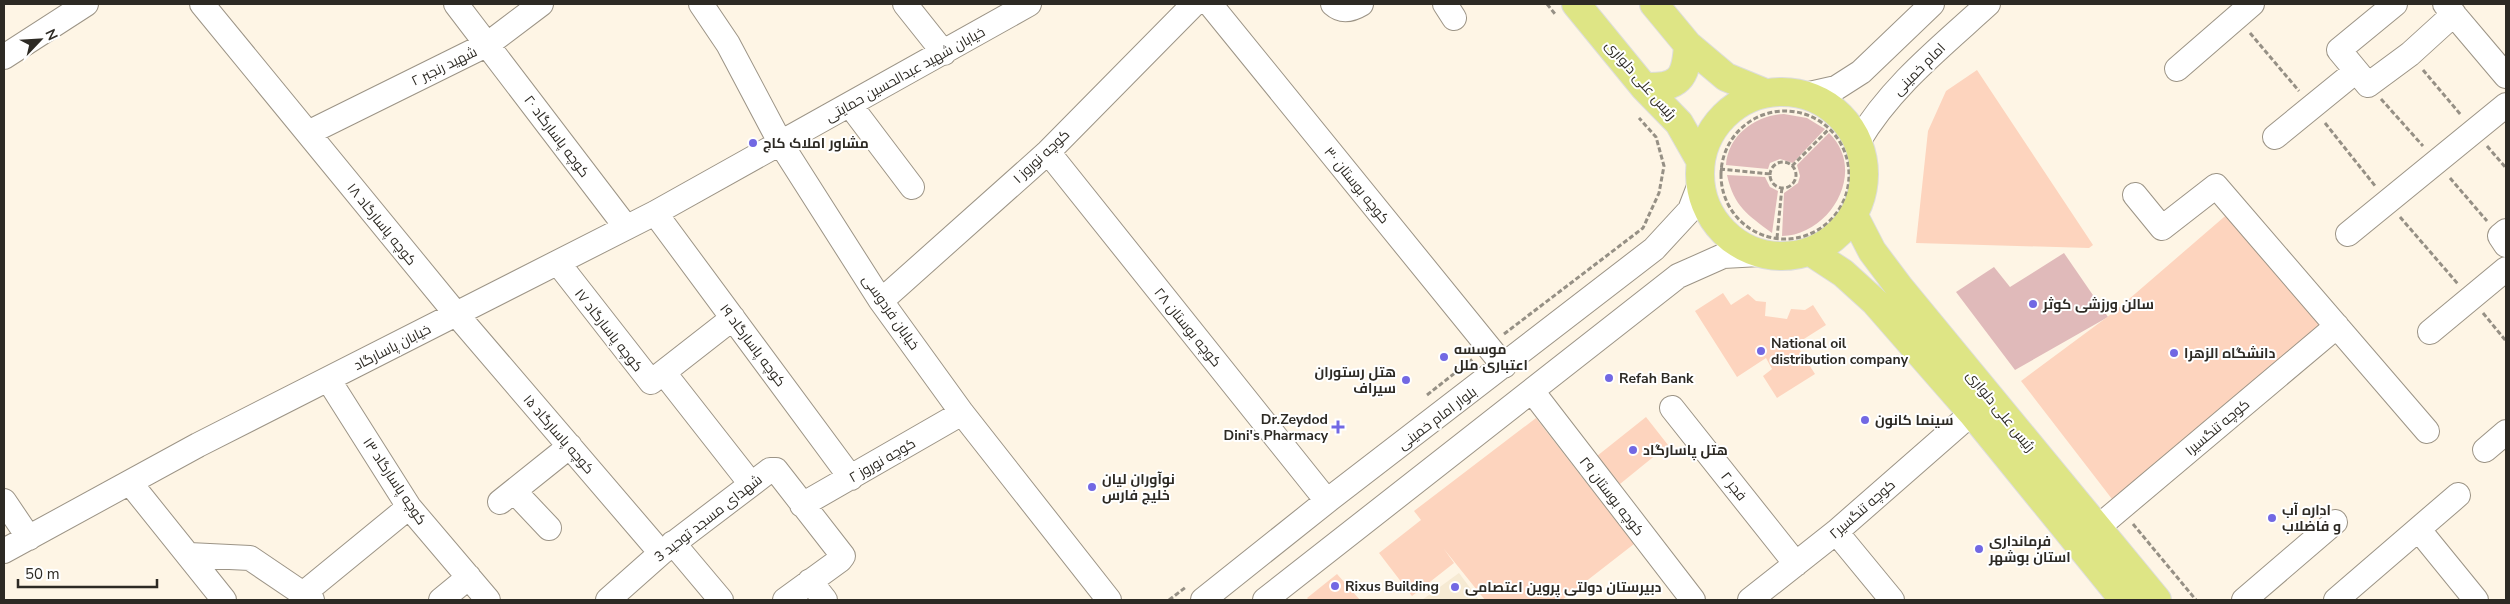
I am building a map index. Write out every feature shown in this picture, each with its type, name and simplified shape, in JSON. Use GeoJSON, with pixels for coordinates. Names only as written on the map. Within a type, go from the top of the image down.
{"type":"FeatureCollection","features":[{"type":"Feature","properties":{"kind":"main road","name":"رئیس علی دلواری"},"geometry":{"type":"LineString","coordinates":[[1576,4],[1644,87],[1679,123],[1707,171],[1706,208],[1719,228],[1738,244],[1768,246],[1784,258],[1811,252],[1836,238],[1854,216],[1864,190],[1865,166],[1858,142],[1846,121],[1827,105],[1805,94]]}},
{"type":"Feature","properties":{"kind":"main road"},"geometry":{"type":"LineString","coordinates":[[1654,4],[1688,45],[1726,77],[1765,93]]}},
{"type":"Feature","properties":{"kind":"main road"},"geometry":{"type":"LineString","coordinates":[[1644,87],[1662,88],[1677,81],[1687,68],[1688,45]]}},
{"type":"Feature","properties":{"kind":"main road"},"geometry":{"type":"LineString","coordinates":[[1707,171],[1709,134],[1726,113],[1750,98],[1765,93],[1781,91],[1805,94]]}},
{"type":"Feature","properties":{"kind":"main road","name":"رئیس علی دلواری"},"geometry":{"type":"LineString","coordinates":[[1854,216],[1872,251],[1899,287],[2157,600]]}},
{"type":"Feature","properties":{"kind":"main road","name":"رئیس علی دلواری"},"geometry":{"type":"LineString","coordinates":[[1811,252],[1843,273],[1875,302],[1972,413],[2124,600]]}},
{"type":"Feature","properties":{"kind":"main road"},"geometry":{"type":"LineString","coordinates":[[1875,302],[1874,296],[1877,289],[1883,284],[1899,287]]}},
{"type":"Feature","properties":{"kind":"street"},"geometry":{"type":"LineString","coordinates":[[4,58],[86,4]]}},
{"type":"Feature","properties":{"kind":"street","name":"کوچه پاسارگاد ۱۸"},"geometry":{"type":"LineString","coordinates":[[202,4],[457,315]]}},
{"type":"Feature","properties":{"kind":"street","name":"کوچه پاسارگاد ۲۰"},"geometry":{"type":"LineString","coordinates":[[456,4],[626,227]]}},
{"type":"Feature","properties":{"kind":"street","name":"شهید رنجبر ۲"},"geometry":{"type":"LineString","coordinates":[[308,132],[488,44],[541,4]]}},
{"type":"Feature","properties":{"kind":"street","name":"خیابان فردوسی"},"geometry":{"type":"LineString","coordinates":[[701,4],[728,44],[781,144],[881,301],[962,413],[1109,600]]}},
{"type":"Feature","properties":{"kind":"street"},"geometry":{"type":"LineString","coordinates":[[905,4],[944,53]]}},
{"type":"Feature","properties":{"kind":"street","name":"خیابان شهید عبدالحسین حمایتی"},"geometry":{"type":"LineString","coordinates":[[781,144],[1029,4]]}},
{"type":"Feature","properties":{"kind":"street","name":"کوچه نوروز ۱"},"geometry":{"type":"LineString","coordinates":[[881,301],[1048,152],[1194,4]]}},
{"type":"Feature","properties":{"kind":"street","name":"کوچه بوستان ۳۰"},"geometry":{"type":"LineString","coordinates":[[1210,4],[1504,366]]}},
{"type":"Feature","properties":{"kind":"street"},"geometry":{"type":"LineString","coordinates":[[1333,4],[1342,9],[1351,10],[1361,4]]}},
{"type":"Feature","properties":{"kind":"street"},"geometry":{"type":"LineString","coordinates":[[1805,94],[1836,88],[1861,72],[1932,4]]}},
{"type":"Feature","properties":{"kind":"street","name":"امام خمینی"},"geometry":{"type":"LineString","coordinates":[[1858,142],[1873,116],[1930,56],[1988,4]]}},
{"type":"Feature","properties":{"kind":"street"},"geometry":{"type":"LineString","coordinates":[[2395,4],[2338,50],[2368,85],[2410,54],[2450,9],[2506,76]]}},
{"type":"Feature","properties":{"kind":"street"},"geometry":{"type":"LineString","coordinates":[[2176,69],[2244,11]]}},
{"type":"Feature","properties":{"kind":"street"},"geometry":{"type":"LineString","coordinates":[[1907,27],[1904,38],[1905,48],[1912,56],[1919,58],[1930,56]]}},
{"type":"Feature","properties":{"kind":"street"},"geometry":{"type":"LineString","coordinates":[[2275,137],[2356,71]]}},
{"type":"Feature","properties":{"kind":"street"},"geometry":{"type":"LineString","coordinates":[[850,105],[912,187]]}},
{"type":"Feature","properties":{"kind":"street"},"geometry":{"type":"LineString","coordinates":[[2348,234],[2506,105]]}},
{"type":"Feature","properties":{"kind":"street","name":"خیابان پاسارگاد"},"geometry":{"type":"LineString","coordinates":[[4,551],[131,484],[198,445],[655,213],[781,144]]}},
{"type":"Feature","properties":{"kind":"street","name":"کوچه بوستان ۲۸"},"geometry":{"type":"LineString","coordinates":[[1048,152],[1328,501]]}},
{"type":"Feature","properties":{"kind":"street","name":"بلوار امام خمینی"},"geometry":{"type":"LineString","coordinates":[[1203,600],[1328,501],[1654,250],[1690,210],[1707,171]]}},
{"type":"Feature","properties":{"kind":"street"},"geometry":{"type":"LineString","coordinates":[[2135,195],[2162,228],[2216,186],[2427,431]]}},
{"type":"Feature","properties":{"kind":"street","name":"کوچه پاسارگاد ۱۹"},"geometry":{"type":"LineString","coordinates":[[655,213],[851,478]]}},
{"type":"Feature","properties":{"kind":"street"},"geometry":{"type":"LineString","coordinates":[[2506,231],[2500,236],[2506,245]]}},
{"type":"Feature","properties":{"kind":"street"},"geometry":{"type":"LineString","coordinates":[[1654,250],[1667,246],[1677,253],[1682,264],[1678,276]]}},
{"type":"Feature","properties":{"kind":"street"},"geometry":{"type":"LineString","coordinates":[[1265,600],[1678,276],[1723,256],[1768,246]]}},
{"type":"Feature","properties":{"kind":"street","name":"کوچه پاسارگاد ۱۷"},"geometry":{"type":"LineString","coordinates":[[558,263],[649,382],[653,382],[664,373]]}},
{"type":"Feature","properties":{"kind":"street"},"geometry":{"type":"LineString","coordinates":[[2430,332],[2506,269]]}},
{"type":"Feature","properties":{"kind":"street","name":"کوچه پاسارگاد ۱۵"},"geometry":{"type":"LineString","coordinates":[[457,315],[570,446],[667,548],[721,600]]}},
{"type":"Feature","properties":{"kind":"street"},"geometry":{"type":"LineString","coordinates":[[734,318],[664,373],[752,484]]}},
{"type":"Feature","properties":{"kind":"street","name":"کوچه تنگسیر۱"},"geometry":{"type":"LineString","coordinates":[[2097,528],[2337,326]]}},
{"type":"Feature","properties":{"kind":"street","name":"کوچه پاسارگاد ۱۳"},"geometry":{"type":"LineString","coordinates":[[328,379],[409,507],[488,600]]}},
{"type":"Feature","properties":{"kind":"street","name":"کوچه بوستان ۲۹"},"geometry":{"type":"LineString","coordinates":[[1532,391],[1693,600]]}},
{"type":"Feature","properties":{"kind":"street","name":"فجر ۲"},"geometry":{"type":"LineString","coordinates":[[1672,408],[1796,564]]}},
{"type":"Feature","properties":{"kind":"street","name":"کوچه نوروز ۲"},"geometry":{"type":"LineString","coordinates":[[802,505],[962,413]]}},
{"type":"Feature","properties":{"kind":"street","name":"کوچه تنگسیر۲"},"geometry":{"type":"LineString","coordinates":[[1765,596],[1796,564],[1836,532],[1972,413]]}},
{"type":"Feature","properties":{"kind":"street"},"geometry":{"type":"LineString","coordinates":[[2485,450],[2506,432]]}},
{"type":"Feature","properties":{"kind":"street"},"geometry":{"type":"LineString","coordinates":[[549,528],[507,497],[570,446]]}},
{"type":"Feature","properties":{"kind":"street","name":"شهدای مسجد توحید 3"},"geometry":{"type":"LineString","coordinates":[[608,600],[667,548],[770,470],[776,470],[802,505]]}},
{"type":"Feature","properties":{"kind":"street"},"geometry":{"type":"LineString","coordinates":[[131,484],[224,600]]}},
{"type":"Feature","properties":{"kind":"street"},"geometry":{"type":"LineString","coordinates":[[2336,600],[2458,495]]}},
{"type":"Feature","properties":{"kind":"street"},"geometry":{"type":"LineString","coordinates":[[4,501],[29,538]]}},
{"type":"Feature","properties":{"kind":"street"},"geometry":{"type":"LineString","coordinates":[[785,600],[843,556],[841,551],[802,505]]}},
{"type":"Feature","properties":{"kind":"street"},"geometry":{"type":"LineString","coordinates":[[189,554],[250,558],[308,597],[409,507]]}},
{"type":"Feature","properties":{"kind":"street"},"geometry":{"type":"LineString","coordinates":[[2244,600],[2335,522]]}},
{"type":"Feature","properties":{"kind":"street"},"geometry":{"type":"LineString","coordinates":[[2419,530],[2476,600]]}},
{"type":"Feature","properties":{"kind":"street"},"geometry":{"type":"LineString","coordinates":[[1836,532],[1892,600]]}},
{"type":"Feature","properties":{"kind":"street"},"geometry":{"type":"LineString","coordinates":[[442,600],[469,578]]}},
{"type":"Feature","properties":{"kind":"street"},"geometry":{"type":"LineString","coordinates":[[810,581],[825,600]]}},
{"type":"Feature","properties":{"kind":"path"},"geometry":{"type":"LineString","coordinates":[[2244,11],[2312,107],[2388,202],[2506,341]]}},
{"type":"Feature","properties":{"kind":"path"},"geometry":{"type":"LineString","coordinates":[[2410,54],[2506,168]]}},
{"type":"Feature","properties":{"kind":"path"},"geometry":{"type":"LineString","coordinates":[[1707,171],[1724,154],[1730,140],[1739,128],[1758,116],[1776,111],[1797,111],[1817,119],[1830,129],[1840,142],[1848,162],[1848,183],[1842,204],[1830,221],[1812,233],[1768,246]]}},
{"type":"Feature","properties":{"kind":"path"},"geometry":{"type":"LineString","coordinates":[[1792,166],[1830,129]]}},
{"type":"Feature","properties":{"kind":"path"},"geometry":{"type":"LineString","coordinates":[[1786,162],[1795,170],[1795,179],[1790,185],[1782,187],[1774,183],[1771,174],[1772,168],[1778,163],[1786,162]]}},
{"type":"Feature","properties":{"kind":"path"},"geometry":{"type":"LineString","coordinates":[[1707,171],[1771,174]]}},
{"type":"Feature","properties":{"kind":"path"},"geometry":{"type":"LineString","coordinates":[[1707,171],[1721,185],[1725,199],[1738,218],[1756,232],[1768,246]]}},
{"type":"Feature","properties":{"kind":"path"},"geometry":{"type":"LineString","coordinates":[[1768,246],[1782,187]]}},
{"type":"Feature","properties":{"kind":"path"},"geometry":{"type":"LineString","coordinates":[[2120,508],[2196,600]]}},
{"type":"Feature","properties":{"kind":"shaded area"},"geometry":{"type":"Polygon","coordinates":[[[1784,114],[1807,118],[1825,129],[1793,163],[1780,159],[1770,163],[1768,169],[1726,165],[1732,145],[1745,129],[1763,118],[1784,114]]]}},
{"type":"Feature","properties":{"kind":"shaded area"},"geometry":{"type":"Polygon","coordinates":[[[1829,133],[1840,148],[1845,165],[1844,182],[1838,198],[1828,213],[1815,225],[1799,233],[1782,236],[1784,193],[1798,183],[1800,176],[1797,165],[1829,133]]]}},
{"type":"Feature","properties":{"kind":"shaded area"},"geometry":{"type":"Polygon","coordinates":[[[1727,175],[1765,177],[1770,187],[1778,191],[1772,233],[1749,215],[1738,203],[1727,175]]]}},
{"type":"Feature","properties":{"kind":"shaded area","name":"سالن ورزشی کوثر"},"geometry":{"type":"Polygon","coordinates":[[[2064,253],[2108,317],[2015,370],[1956,292],[1994,267],[2010,287],[2064,253]]]}},
{"type":"Feature","properties":{"kind":"shaded area","name":"دبیرستان دولتی پروین اعتصامی"},"geometry":{"type":"Polygon","coordinates":[[[1459,573],[1479,600],[1422,600],[1459,573]]]}},
{"type":"Feature","properties":{"kind":"building"},"geometry":{"type":"Polygon","coordinates":[[[1977,70],[2093,245],[2089,248],[1916,243],[1928,131],[1946,91],[1977,70]]]}},
{"type":"Feature","properties":{"kind":"building","name":"دانشگاه الزهرا"},"geometry":{"type":"Polygon","coordinates":[[[2231,211],[2322,325],[2112,499],[2021,381],[2114,312],[2231,211]]]}},
{"type":"Feature","properties":{"kind":"building","name":"National oil distribution company"},"geometry":{"type":"Polygon","coordinates":[[[1723,293],[1731,305],[1748,294],[1756,301],[1766,302],[1765,316],[1787,319],[1791,309],[1805,310],[1813,305],[1826,325],[1796,344],[1815,374],[1777,398],[1763,376],[1772,369],[1766,358],[1737,377],[1695,311],[1723,293]]]}},
{"type":"Feature","properties":{"kind":"building","name":"هتل پاسارگاد"},"geometry":{"type":"Polygon","coordinates":[[[1646,417],[1668,445],[1620,484],[1597,456],[1646,417]]]}},
{"type":"Feature","properties":{"kind":"building"},"geometry":{"type":"Polygon","coordinates":[[[1536,418],[1634,544],[1562,600],[1485,600],[1444,549],[1454,563],[1412,596],[1379,553],[1421,520],[1414,511],[1536,418]]]}},
{"type":"Feature","properties":{"kind":"building","name":"Rixus Building"},"geometry":{"type":"Polygon","coordinates":[[[1337,574],[1360,600],[1309,600],[1307,598],[1337,574]]]}},
{"type":"Feature","properties":{"kind":"place","name":"مشاور املاک کاج"},"geometry":{"type":"Point","coordinates":[753,143]}},
{"type":"Feature","properties":{"kind":"place","name":"سالن ورزشی کوثر"},"geometry":{"type":"Point","coordinates":[2033,304]}},
{"type":"Feature","properties":{"kind":"place","name":"National oil distribution company"},"geometry":{"type":"Point","coordinates":[1761,351]}},
{"type":"Feature","properties":{"kind":"place","name":"دانشگاه الزهرا"},"geometry":{"type":"Point","coordinates":[2174,353]}},
{"type":"Feature","properties":{"kind":"place","name":"موسسه اعتباری ملل"},"geometry":{"type":"Point","coordinates":[1444,357]}},
{"type":"Feature","properties":{"kind":"place","name":"Refah Bank"},"geometry":{"type":"Point","coordinates":[1609,378]}},
{"type":"Feature","properties":{"kind":"place","name":"هتل رستوران سیراف"},"geometry":{"type":"Point","coordinates":[1406,380]}},
{"type":"Feature","properties":{"kind":"place","name":"سینما کانون"},"geometry":{"type":"Point","coordinates":[1865,420]}},
{"type":"Feature","properties":{"kind":"place","name":"Dr.Zeydod Dini's Pharmacy"},"geometry":{"type":"Point","coordinates":[1338,427]}},
{"type":"Feature","properties":{"kind":"place","name":"هتل پاسارگاد"},"geometry":{"type":"Point","coordinates":[1633,450]}},
{"type":"Feature","properties":{"kind":"place","name":"نوآوران لیان خلیج فارس"},"geometry":{"type":"Point","coordinates":[1092,487]}},
{"type":"Feature","properties":{"kind":"place","name":"اداره آب و فاضلاب"},"geometry":{"type":"Point","coordinates":[2272,518]}},
{"type":"Feature","properties":{"kind":"place","name":"فرمانداری استان بوشهر"},"geometry":{"type":"Point","coordinates":[1979,549]}},
{"type":"Feature","properties":{"kind":"place","name":"Rixus Building"},"geometry":{"type":"Point","coordinates":[1335,586]}},
{"type":"Feature","properties":{"kind":"place","name":"دبیرستان دولتی پروین اعتصامی"},"geometry":{"type":"Point","coordinates":[1455,587]}}]}
